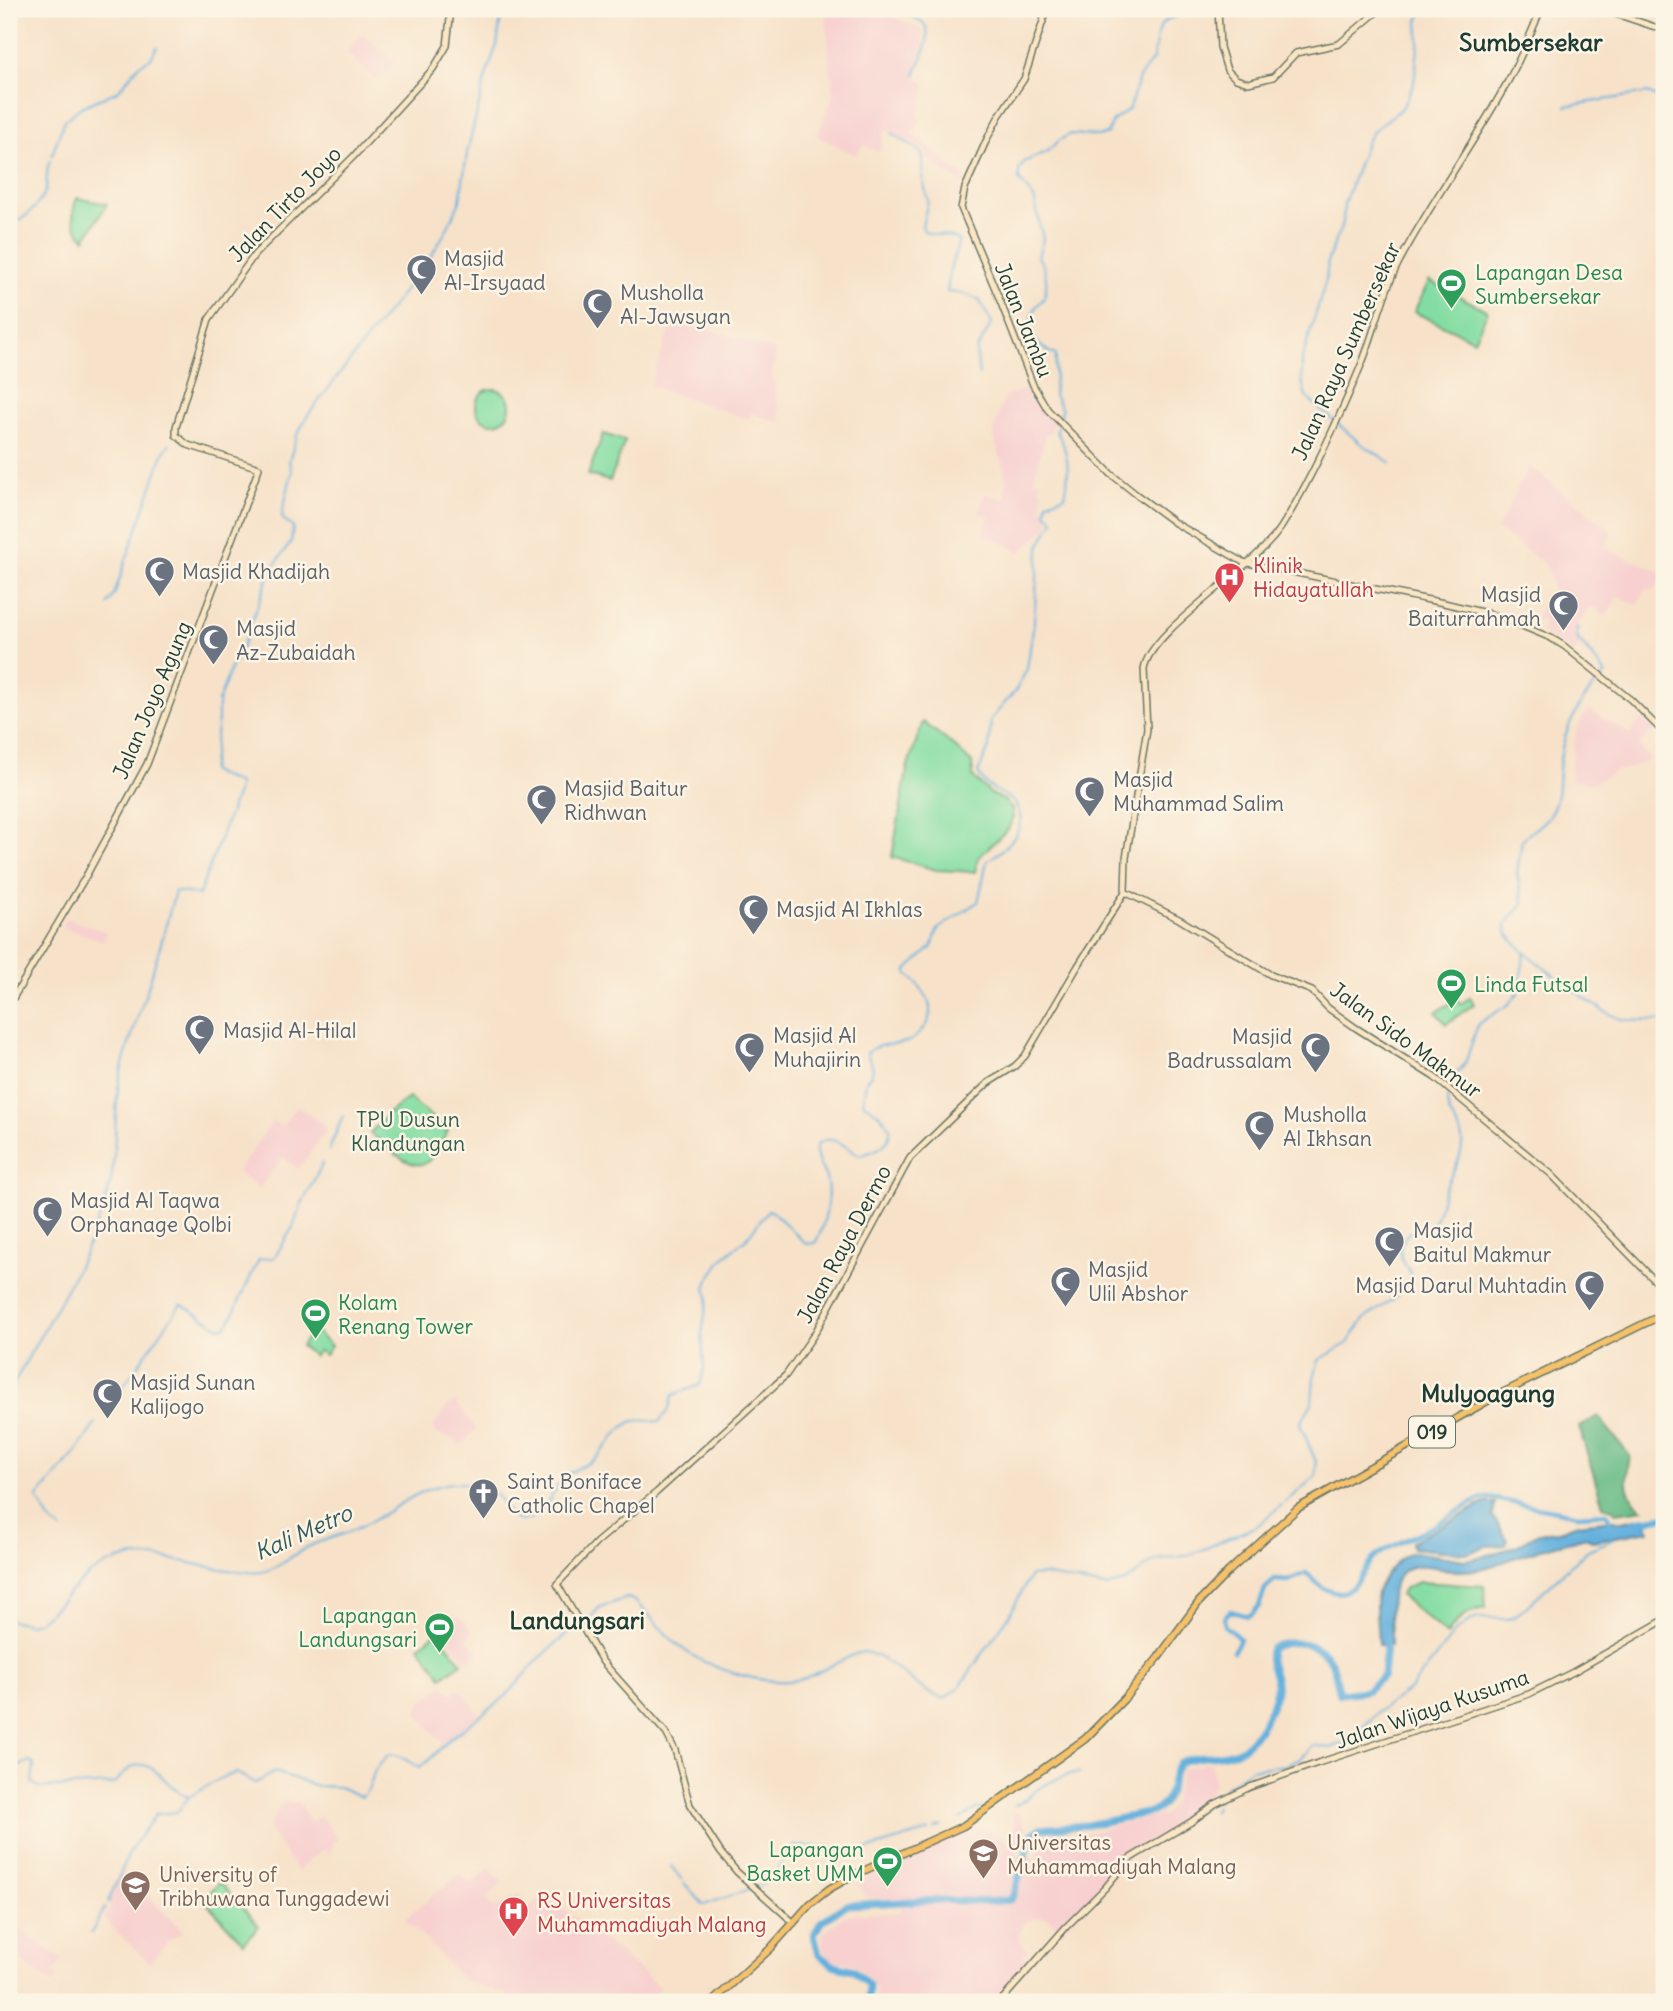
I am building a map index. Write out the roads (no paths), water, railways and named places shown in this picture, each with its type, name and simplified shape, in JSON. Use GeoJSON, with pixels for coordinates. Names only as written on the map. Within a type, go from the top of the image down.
{"type":"FeatureCollection","features":[{"type":"Feature","properties":{"kind":"main road","name":"Jalan Tirto Joyo"},"geometry":{"type":"LineString","coordinates":[[259,468],[188,445],[176,435],[176,427],[207,324],[255,254],[353,157],[433,69],[447,46],[451,9]]}},
{"type":"Feature","properties":{"kind":"main road","name":"Jalan Jambu"},"geometry":{"type":"LineString","coordinates":[[1047,9],[1026,74],[987,139],[968,181],[961,208],[1042,402],[1111,474],[1137,495],[1175,523],[1248,564],[1494,615],[1558,641],[1631,700],[1664,733]]}},
{"type":"Feature","properties":{"kind":"main road"},"geometry":{"type":"LineString","coordinates":[[1218,9],[1220,47],[1227,70],[1236,79],[1248,83],[1273,77],[1296,53],[1339,44],[1380,9]]}},
{"type":"Feature","properties":{"kind":"main road","name":"Jalan Raya Sumbersekar"},"geometry":{"type":"LineString","coordinates":[[1125,892],[1126,858],[1147,729],[1144,670],[1146,659],[1158,643],[1248,564],[1282,526],[1336,421],[1362,363],[1398,264],[1507,83],[1541,9]]}},
{"type":"Feature","properties":{"kind":"main road"},"geometry":{"type":"LineString","coordinates":[[1601,9],[1664,30]]}},
{"type":"Feature","properties":{"kind":"main road","name":"Jalan Joyo Agung"},"geometry":{"type":"LineString","coordinates":[[9,1005],[81,885],[147,764],[259,468]]}},
{"type":"Feature","properties":{"kind":"main road","name":"Jalan Sido Makmur"},"geometry":{"type":"LineString","coordinates":[[1125,892],[1179,919],[1271,975],[1312,991],[1328,1008],[1356,1028],[1445,1085],[1550,1174],[1664,1290]]}},
{"type":"Feature","properties":{"kind":"main road","name":"Jalan Raya Dermo"},"geometry":{"type":"LineString","coordinates":[[794,1923],[737,1872],[721,1853],[695,1814],[685,1792],[676,1750],[666,1733],[602,1661],[557,1584],[597,1542],[786,1375],[799,1359],[910,1158],[988,1083],[1018,1064],[1025,1056],[1078,965],[1125,892]]}},
{"type":"Feature","properties":{"kind":"main road","name":"019"},"geometry":{"type":"LineString","coordinates":[[794,1923],[810,1904],[829,1889],[948,1834],[983,1813],[1085,1739],[1156,1662],[1199,1602],[1298,1508],[1498,1395],[1664,1314]]}},
{"type":"Feature","properties":{"kind":"main road","name":"Jalan Wijaya Kusuma"},"geometry":{"type":"LineString","coordinates":[[1000,2002],[1129,1859],[1217,1803],[1250,1787],[1318,1763],[1529,1694],[1664,1620]]}},
{"type":"Feature","properties":{"kind":"main road"},"geometry":{"type":"LineString","coordinates":[[712,2002],[794,1923]]}},
{"type":"Feature","properties":{"kind":"water"},"geometry":{"type":"Polygon","coordinates":[[[1484,1503],[1495,1503],[1493,1517],[1508,1540],[1505,1545],[1486,1546],[1465,1553],[1413,1548],[1412,1542],[1484,1503]]]}},
{"type":"Feature","properties":{"kind":"water"},"geometry":{"type":"Polygon","coordinates":[[[1646,1517],[1649,1531],[1594,1541],[1586,1537],[1478,1569],[1460,1571],[1427,1566],[1411,1567],[1399,1576],[1392,1592],[1391,1645],[1378,1645],[1377,1593],[1391,1569],[1408,1554],[1413,1552],[1465,1560],[1478,1558],[1514,1547],[1539,1533],[1559,1531],[1578,1524],[1613,1520],[1622,1522],[1646,1517]]]}},
{"type":"Feature","properties":{"kind":"waterway"},"geometry":{"type":"LineString","coordinates":[[9,1393],[74,1274],[106,1199],[113,1166],[122,1068],[175,891],[199,895],[237,793],[237,783],[211,772],[218,702],[271,570],[291,542],[293,527],[283,519],[282,514],[292,472],[289,461],[297,435],[308,415],[431,256],[446,231],[460,201],[467,153],[486,76],[497,45],[502,9]]}},
{"type":"Feature","properties":{"kind":"waterway"},"geometry":{"type":"LineString","coordinates":[[889,9],[914,17],[926,26],[926,47],[915,75]]}},
{"type":"Feature","properties":{"kind":"waterway"},"geometry":{"type":"LineString","coordinates":[[1060,420],[1062,410],[1054,395],[1056,355],[1042,347],[1031,330],[1032,315],[1043,300],[1046,288],[1045,272],[1038,257],[1043,239],[1034,198],[1019,180],[1019,170],[1024,162],[1046,152],[1070,134],[1107,134],[1113,121],[1129,109],[1139,78],[1153,59],[1161,25],[1166,20],[1182,14],[1185,9]]}},
{"type":"Feature","properties":{"kind":"waterway"},"geometry":{"type":"LineString","coordinates":[[1391,463],[1360,443],[1306,397],[1302,381],[1302,359],[1326,280],[1328,259],[1343,223],[1344,204],[1366,143],[1373,131],[1402,108],[1414,83],[1419,40],[1418,21],[1423,9]]}},
{"type":"Feature","properties":{"kind":"waterway"},"geometry":{"type":"LineString","coordinates":[[52,155],[64,121],[81,107],[118,91],[139,65],[151,58],[157,47]]}},
{"type":"Feature","properties":{"kind":"waterway"},"geometry":{"type":"LineString","coordinates":[[1566,106],[1648,93],[1664,101]]}},
{"type":"Feature","properties":{"kind":"waterway"},"geometry":{"type":"LineString","coordinates":[[892,133],[920,151],[923,159],[923,180],[928,201],[922,226],[924,231],[959,241],[950,269],[947,292],[965,294],[979,300],[992,323],[976,351],[979,375]]}},
{"type":"Feature","properties":{"kind":"waterway"},"geometry":{"type":"LineString","coordinates":[[13,221],[23,218],[41,199],[46,189],[50,161]]}},
{"type":"Feature","properties":{"kind":"waterway","name":"Kali Metro"},"geometry":{"type":"LineString","coordinates":[[9,1620],[29,1624],[38,1622],[90,1574],[115,1561],[132,1557],[167,1559],[238,1571],[265,1571],[310,1546],[360,1527],[415,1495],[451,1483],[486,1489],[496,1495],[512,1516],[520,1521],[526,1520],[544,1508],[565,1477],[596,1458],[629,1423],[637,1420],[660,1421],[668,1411],[673,1395],[700,1385],[704,1368],[702,1333],[708,1297],[706,1288],[710,1277],[723,1258],[747,1238],[768,1210],[806,1244],[815,1243],[822,1229],[827,1202],[826,1178],[816,1155],[820,1142],[835,1141],[860,1155],[877,1150],[888,1139],[890,1127],[863,1102],[866,1081],[873,1067],[867,1053],[877,1047],[911,1040],[927,1022],[930,1014],[928,999],[907,970],[932,947],[938,929],[978,902],[987,861],[1007,846],[1020,825],[1015,803],[989,786],[978,773],[989,747],[991,719],[1016,690],[1027,669],[1034,622],[1039,549],[1054,520],[1046,512],[1047,502],[1065,496],[1067,488],[1068,471],[1064,446],[1056,431],[1059,426]]}},
{"type":"Feature","properties":{"kind":"waterway"},"geometry":{"type":"LineString","coordinates":[[108,604],[114,595],[163,454],[170,443]]}},
{"type":"Feature","properties":{"kind":"waterway"},"geometry":{"type":"LineString","coordinates":[[1577,627],[1577,638],[1606,674],[1589,692],[1570,724],[1562,748],[1555,804],[1544,821],[1522,840],[1517,873],[1523,904],[1506,924],[1506,930],[1514,942],[1543,966],[1611,1015],[1626,1020],[1664,1021]]}},
{"type":"Feature","properties":{"kind":"waterway"},"geometry":{"type":"LineString","coordinates":[[1450,1087],[1454,1077],[1465,1064],[1478,1024],[1509,1004],[1518,993],[1525,951]]}},
{"type":"Feature","properties":{"kind":"waterway"},"geometry":{"type":"LineString","coordinates":[[9,1778],[19,1766],[30,1761],[34,1764],[32,1783],[40,1788],[110,1784],[116,1783],[127,1770],[137,1765],[155,1770],[180,1793],[189,1797],[221,1778],[236,1773],[256,1783],[275,1772],[317,1786],[339,1787],[362,1797],[369,1788],[375,1770],[388,1755],[397,1755],[419,1767],[451,1738],[506,1696],[539,1659],[569,1632],[589,1619],[600,1607],[628,1598],[635,1601],[679,1646],[706,1662],[740,1675],[791,1681],[805,1678],[863,1652],[884,1660],[926,1691],[945,1698],[960,1686],[1009,1616],[1030,1576],[1044,1575],[1105,1587],[1125,1582],[1154,1561],[1190,1555],[1257,1526],[1316,1476],[1316,1462],[1300,1424],[1312,1403],[1319,1360],[1348,1343],[1364,1319],[1392,1300],[1412,1278],[1404,1265],[1402,1243],[1408,1233],[1425,1229],[1432,1224],[1461,1153],[1462,1139],[1449,1113],[1448,1093]]}},
{"type":"Feature","properties":{"kind":"waterway"},"geometry":{"type":"LineString","coordinates":[[329,1150],[343,1116]]}},
{"type":"Feature","properties":{"kind":"waterway"},"geometry":{"type":"LineString","coordinates":[[105,1412],[181,1304],[219,1327],[225,1327],[229,1323],[259,1259],[274,1258],[293,1227],[323,1163]]}},
{"type":"Feature","properties":{"kind":"waterway"},"geometry":{"type":"LineString","coordinates":[[62,1530],[52,1523],[37,1498],[76,1452],[96,1423]]}},
{"type":"Feature","properties":{"kind":"waterway"},"geometry":{"type":"LineString","coordinates":[[1233,1652],[1240,1639],[1225,1626],[1224,1618],[1230,1611],[1247,1616],[1252,1614],[1259,1606],[1265,1589],[1275,1580],[1288,1581],[1306,1573],[1327,1590],[1343,1592],[1357,1582],[1375,1557],[1480,1499],[1489,1498],[1578,1515],[1607,1513],[1611,1525]]}},
{"type":"Feature","properties":{"kind":"waterway"},"geometry":{"type":"LineString","coordinates":[[1637,1521],[1664,1517]]}},
{"type":"Feature","properties":{"kind":"waterway"},"geometry":{"type":"LineString","coordinates":[[1217,1802],[1226,1787],[1251,1769],[1286,1765],[1300,1759],[1312,1745],[1329,1748],[1349,1741],[1379,1711],[1411,1688],[1456,1631],[1469,1621],[1479,1618],[1509,1619],[1516,1616],[1588,1550],[1612,1540],[1612,1537]]}},
{"type":"Feature","properties":{"kind":"waterway"},"geometry":{"type":"LineString","coordinates":[[868,2002],[869,1985],[853,1970],[833,1965],[819,1955],[814,1935],[821,1922],[846,1905],[937,1900],[1010,1900],[1032,1834],[1039,1829],[1087,1825],[1152,1812],[1164,1803],[1180,1762],[1234,1752],[1248,1743],[1266,1717],[1276,1690],[1270,1659],[1271,1648],[1296,1643],[1319,1650],[1333,1666],[1340,1694],[1366,1691],[1383,1676],[1387,1636]]}},
{"type":"Feature","properties":{"kind":"waterway"},"geometry":{"type":"LineString","coordinates":[[1015,1805],[1050,1782],[1080,1773]]}},
{"type":"Feature","properties":{"kind":"waterway"},"geometry":{"type":"LineString","coordinates":[[108,1902],[131,1849],[156,1814],[177,1812],[189,1797]]}},
{"type":"Feature","properties":{"kind":"waterway"},"geometry":{"type":"LineString","coordinates":[[1213,1813],[1216,1807]]}},
{"type":"Feature","properties":{"kind":"waterway"},"geometry":{"type":"LineString","coordinates":[[960,1819],[978,1808],[984,1809]]}},
{"type":"Feature","properties":{"kind":"waterway"},"geometry":{"type":"LineString","coordinates":[[935,1829],[942,1826]]}},
{"type":"Feature","properties":{"kind":"waterway"},"geometry":{"type":"LineString","coordinates":[[758,1887],[770,1880],[794,1846],[814,1846],[852,1854],[929,1831]]}},
{"type":"Feature","properties":{"kind":"waterway"},"geometry":{"type":"LineString","coordinates":[[671,1866],[682,1880]]}},
{"type":"Feature","properties":{"kind":"waterway"},"geometry":{"type":"LineString","coordinates":[[684,1883],[704,1905],[753,1888]]}},
{"type":"Feature","properties":{"kind":"waterway"},"geometry":{"type":"LineString","coordinates":[[91,1933],[105,1908]]}},
{"type":"Feature","properties":{"kind":"place","name":"Masjid Al-Irsyaad"},"geometry":{"type":"Point","coordinates":[421,297]}},
{"type":"Feature","properties":{"kind":"place","name":"Lapangan Desa Sumbersekar"},"geometry":{"type":"Point","coordinates":[1452,311]}},
{"type":"Feature","properties":{"kind":"place","name":"Musholla Al-Jawsyan"},"geometry":{"type":"Point","coordinates":[597,331]}},
{"type":"Feature","properties":{"kind":"place","name":"Masjid Khadijah"},"geometry":{"type":"Point","coordinates":[159,598]}},
{"type":"Feature","properties":{"kind":"place","name":"Klinik Hidayatullah"},"geometry":{"type":"Point","coordinates":[1230,604]}},
{"type":"Feature","properties":{"kind":"place","name":"Masjid Baiturrahmah"},"geometry":{"type":"Point","coordinates":[1564,633]}},
{"type":"Feature","properties":{"kind":"place","name":"Masjid Az-Zubaidah"},"geometry":{"type":"Point","coordinates":[213,667]}},
{"type":"Feature","properties":{"kind":"place","name":"Masjid Muhammad Salim"},"geometry":{"type":"Point","coordinates":[1090,818]}},
{"type":"Feature","properties":{"kind":"place","name":"Masjid Baitur Ridhwan"},"geometry":{"type":"Point","coordinates":[541,827]}},
{"type":"Feature","properties":{"kind":"place","name":"Masjid Al Ikhlas"},"geometry":{"type":"Point","coordinates":[753,936]}},
{"type":"Feature","properties":{"kind":"place","name":"Linda Futsal"},"geometry":{"type":"Point","coordinates":[1451,1011]}},
{"type":"Feature","properties":{"kind":"place","name":"Masjid Al-Hilal"},"geometry":{"type":"Point","coordinates":[200,1057]}},
{"type":"Feature","properties":{"kind":"place","name":"Masjid Al Muhajirin"},"geometry":{"type":"Point","coordinates":[750,1074]}},
{"type":"Feature","properties":{"kind":"place","name":"Masjid Badrussalam"},"geometry":{"type":"Point","coordinates":[1315,1075]}},
{"type":"Feature","properties":{"kind":"place","name":"Musholla Al Ikhsan"},"geometry":{"type":"Point","coordinates":[1260,1153]}},
{"type":"Feature","properties":{"kind":"place","name":"Masjid Al Taqwa Orphanage Qolbi"},"geometry":{"type":"Point","coordinates":[47,1239]}},
{"type":"Feature","properties":{"kind":"place","name":"Masjid Baitul Makmur"},"geometry":{"type":"Point","coordinates":[1390,1269]}},
{"type":"Feature","properties":{"kind":"place","name":"Masjid Ulil Abshor"},"geometry":{"type":"Point","coordinates":[1065,1308]}},
{"type":"Feature","properties":{"kind":"place","name":"Masjid Darul Muhtadin"},"geometry":{"type":"Point","coordinates":[1590,1312]}},
{"type":"Feature","properties":{"kind":"place","name":"Kolam Renang Tower"},"geometry":{"type":"Point","coordinates":[315,1341]}},
{"type":"Feature","properties":{"kind":"place","name":"Masjid Sunan Kalijogo"},"geometry":{"type":"Point","coordinates":[107,1421]}},
{"type":"Feature","properties":{"kind":"place","name":"Saint Boniface Catholic Chapel"},"geometry":{"type":"Point","coordinates":[484,1520]}},
{"type":"Feature","properties":{"kind":"place","name":"Lapangan Landungsari"},"geometry":{"type":"Point","coordinates":[440,1654]}},
{"type":"Feature","properties":{"kind":"place","name":"Universitas Muhammadiyah Malang"},"geometry":{"type":"Point","coordinates":[984,1881]}},
{"type":"Feature","properties":{"kind":"place","name":"Lapangan Basket UMM"},"geometry":{"type":"Point","coordinates":[887,1888]}},
{"type":"Feature","properties":{"kind":"place","name":"University of Tribhuwana Tunggadewi"},"geometry":{"type":"Point","coordinates":[136,1913]}},
{"type":"Feature","properties":{"kind":"place","name":"RS Universitas Muhammadiyah Malang"},"geometry":{"type":"Point","coordinates":[514,1939]}},
{"type":"Feature","properties":{"kind":"district","name":"Sumbersekar"},"geometry":{"type":"Point","coordinates":[1531,42]}},
{"type":"Feature","properties":{"kind":"district","name":"Mulyoagung"},"geometry":{"type":"Point","coordinates":[1488,1393]}},
{"type":"Feature","properties":{"kind":"district","name":"Landungsari"},"geometry":{"type":"Point","coordinates":[577,1620]}},
{"type":"Feature","properties":{"kind":"park label","name":"TPU Dusun Klandungan"},"geometry":{"type":"Point","coordinates":[408,1131]}}]}
